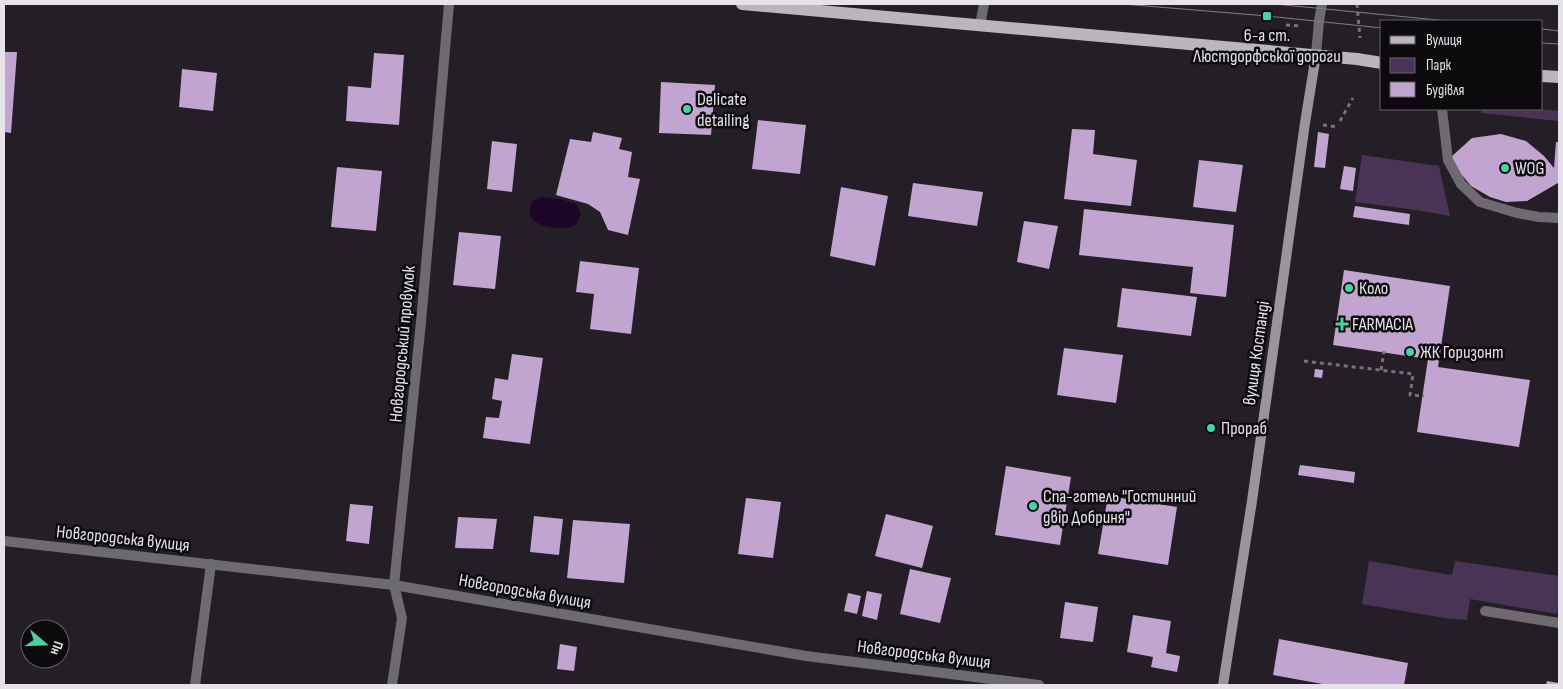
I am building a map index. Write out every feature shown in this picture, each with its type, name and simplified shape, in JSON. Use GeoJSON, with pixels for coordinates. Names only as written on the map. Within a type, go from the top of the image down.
{"type":"FeatureCollection","features":[{"type":"Feature","properties":{"kind":"main road"},"geometry":{"type":"LineString","coordinates":[[742,4],[1380,63]]}},
{"type":"Feature","properties":{"kind":"main road"},"geometry":{"type":"LineString","coordinates":[[1543,76],[1559,77]]}},
{"type":"Feature","properties":{"kind":"street","name":"Новгородський провулок"},"geometry":{"type":"LineString","coordinates":[[392,685],[402,618],[394,585],[421,322],[449,4]]}},
{"type":"Feature","properties":{"kind":"street"},"geometry":{"type":"LineString","coordinates":[[980,25],[984,4]]}},
{"type":"Feature","properties":{"kind":"street"},"geometry":{"type":"LineString","coordinates":[[1316,56],[1322,4]]}},
{"type":"Feature","properties":{"kind":"street","name":"вулиця Костанді"},"geometry":{"type":"LineString","coordinates":[[1223,685],[1252,501],[1316,56]]}},
{"type":"Feature","properties":{"kind":"street"},"geometry":{"type":"LineString","coordinates":[[1442,110],[1448,160],[1461,184],[1480,202],[1517,213],[1559,218]]}},
{"type":"Feature","properties":{"kind":"street","name":"Новгородська вулиця"},"geometry":{"type":"LineString","coordinates":[[4,541],[394,585],[806,656],[1039,685]]}},
{"type":"Feature","properties":{"kind":"street"},"geometry":{"type":"LineString","coordinates":[[195,685],[211,564]]}},
{"type":"Feature","properties":{"kind":"street"},"geometry":{"type":"LineString","coordinates":[[1486,611],[1559,623]]}},
{"type":"Feature","properties":{"kind":"path"},"geometry":{"type":"LineString","coordinates":[[1357,4],[1360,38]]}},
{"type":"Feature","properties":{"kind":"path"},"geometry":{"type":"LineString","coordinates":[[1340,121],[1352,98]]}},
{"type":"Feature","properties":{"kind":"path"},"geometry":{"type":"LineString","coordinates":[[1322,125],[1339,128]]}},
{"type":"Feature","properties":{"kind":"path"},"geometry":{"type":"LineString","coordinates":[[1382,370],[1384,351]]}},
{"type":"Feature","properties":{"kind":"path"},"geometry":{"type":"LineString","coordinates":[[1304,360],[1414,374],[1410,395],[1424,396]]}},
{"type":"Feature","properties":{"kind":"green space"},"geometry":{"type":"Polygon","coordinates":[[[1481,110],[1559,111],[1559,121],[1481,113],[1481,110]]]}},
{"type":"Feature","properties":{"kind":"green space"},"geometry":{"type":"Polygon","coordinates":[[[1362,155],[1439,166],[1450,216],[1355,202],[1362,155]]]}},
{"type":"Feature","properties":{"kind":"green space"},"geometry":{"type":"Polygon","coordinates":[[[1369,561],[1452,575],[1455,561],[1559,576],[1557,614],[1470,599],[1467,620],[1362,604],[1369,561]]]}},
{"type":"Feature","properties":{"kind":"shaded area"},"geometry":{"type":"Polygon","coordinates":[[[541,197],[560,199],[576,204],[581,213],[577,224],[556,228],[547,227],[534,220],[530,214],[530,207],[534,200],[541,197]]]}},
{"type":"Feature","properties":{"kind":"building"},"geometry":{"type":"Polygon","coordinates":[[[4,52],[17,52],[11,133],[4,132],[4,52]]]}},
{"type":"Feature","properties":{"kind":"building"},"geometry":{"type":"Polygon","coordinates":[[[374,53],[404,55],[399,125],[346,121],[348,86],[371,88],[374,53]]]}},
{"type":"Feature","properties":{"kind":"building"},"geometry":{"type":"Polygon","coordinates":[[[182,69],[217,73],[213,111],[179,107],[182,69]]]}},
{"type":"Feature","properties":{"kind":"building","name":"Delicate detailing"},"geometry":{"type":"Polygon","coordinates":[[[661,82],[715,85],[711,135],[659,133],[661,82]]]}},
{"type":"Feature","properties":{"kind":"building"},"geometry":{"type":"Polygon","coordinates":[[[758,120],[806,125],[800,174],[752,169],[758,120]]]}},
{"type":"Feature","properties":{"kind":"building"},"geometry":{"type":"Polygon","coordinates":[[[1072,129],[1095,130],[1093,154],[1137,160],[1131,206],[1064,199],[1072,129]]]}},
{"type":"Feature","properties":{"kind":"building"},"geometry":{"type":"Polygon","coordinates":[[[593,132],[622,138],[619,149],[632,152],[628,177],[640,179],[628,235],[608,230],[600,212],[588,204],[556,195],[570,139],[591,142],[593,132]]]}},
{"type":"Feature","properties":{"kind":"building"},"geometry":{"type":"Polygon","coordinates":[[[1318,132],[1329,134],[1325,168],[1314,167],[1318,132]]]}},
{"type":"Feature","properties":{"kind":"building","name":"WOG"},"geometry":{"type":"Polygon","coordinates":[[[1501,134],[1526,141],[1544,156],[1554,168],[1556,142],[1559,142],[1559,187],[1558,183],[1527,201],[1506,202],[1490,197],[1471,186],[1456,168],[1451,157],[1472,138],[1501,134]]]}},
{"type":"Feature","properties":{"kind":"building"},"geometry":{"type":"Polygon","coordinates":[[[492,141],[517,144],[512,192],[487,189],[492,141]]]}},
{"type":"Feature","properties":{"kind":"building"},"geometry":{"type":"Polygon","coordinates":[[[1199,160],[1243,165],[1236,212],[1193,207],[1199,160]]]}},
{"type":"Feature","properties":{"kind":"building"},"geometry":{"type":"Polygon","coordinates":[[[1344,166],[1356,168],[1353,191],[1340,189],[1344,166]]]}},
{"type":"Feature","properties":{"kind":"building"},"geometry":{"type":"Polygon","coordinates":[[[337,167],[382,171],[376,231],[331,227],[337,167]]]}},
{"type":"Feature","properties":{"kind":"building"},"geometry":{"type":"Polygon","coordinates":[[[913,183],[983,192],[977,226],[908,216],[913,183]]]}},
{"type":"Feature","properties":{"kind":"building"},"geometry":{"type":"Polygon","coordinates":[[[841,187],[888,196],[875,266],[830,256],[841,187]]]}},
{"type":"Feature","properties":{"kind":"building"},"geometry":{"type":"Polygon","coordinates":[[[1355,206],[1410,214],[1409,225],[1353,217],[1355,206]]]}},
{"type":"Feature","properties":{"kind":"building"},"geometry":{"type":"Polygon","coordinates":[[[1084,209],[1234,225],[1226,297],[1190,293],[1193,267],[1079,255],[1084,209]]]}},
{"type":"Feature","properties":{"kind":"building"},"geometry":{"type":"Polygon","coordinates":[[[1024,221],[1058,226],[1049,269],[1017,262],[1024,221]]]}},
{"type":"Feature","properties":{"kind":"building"},"geometry":{"type":"Polygon","coordinates":[[[459,232],[501,236],[495,289],[453,285],[459,232]]]}},
{"type":"Feature","properties":{"kind":"building"},"geometry":{"type":"Polygon","coordinates":[[[580,261],[639,268],[631,334],[590,329],[594,294],[576,292],[580,261]]]}},
{"type":"Feature","properties":{"kind":"building","name":"ЖК Горизонт"},"geometry":{"type":"Polygon","coordinates":[[[1344,270],[1450,286],[1438,367],[1530,380],[1519,447],[1417,432],[1428,359],[1333,345],[1344,270]]]}},
{"type":"Feature","properties":{"kind":"building"},"geometry":{"type":"Polygon","coordinates":[[[1122,288],[1197,297],[1191,336],[1117,327],[1122,288]]]}},
{"type":"Feature","properties":{"kind":"building"},"geometry":{"type":"Polygon","coordinates":[[[1064,348],[1123,355],[1116,403],[1057,395],[1064,348]]]}},
{"type":"Feature","properties":{"kind":"building"},"geometry":{"type":"Polygon","coordinates":[[[512,354],[543,358],[530,444],[483,438],[486,417],[499,418],[502,401],[492,399],[495,378],[508,380],[512,354]]]}},
{"type":"Feature","properties":{"kind":"building"},"geometry":{"type":"Polygon","coordinates":[[[1315,369],[1323,370],[1322,378],[1314,377],[1315,369]]]}},
{"type":"Feature","properties":{"kind":"building"},"geometry":{"type":"Polygon","coordinates":[[[1300,465],[1355,472],[1354,483],[1298,475],[1300,465]]]}},
{"type":"Feature","properties":{"kind":"building","name":"Спа-готель \"Гостинний двір Добриня\""},"geometry":{"type":"Polygon","coordinates":[[[1006,466],[1071,477],[1060,545],[995,535],[1006,466]]]}},
{"type":"Feature","properties":{"kind":"building"},"geometry":{"type":"Polygon","coordinates":[[[1108,496],[1177,507],[1168,565],[1098,554],[1108,496]]]}},
{"type":"Feature","properties":{"kind":"building"},"geometry":{"type":"Polygon","coordinates":[[[746,498],[781,502],[773,558],[738,554],[746,498]]]}},
{"type":"Feature","properties":{"kind":"building"},"geometry":{"type":"Polygon","coordinates":[[[350,504],[373,506],[369,544],[346,541],[350,504]]]}},
{"type":"Feature","properties":{"kind":"building"},"geometry":{"type":"Polygon","coordinates":[[[886,514],[933,526],[922,568],[875,556],[886,514]]]}},
{"type":"Feature","properties":{"kind":"building"},"geometry":{"type":"Polygon","coordinates":[[[534,516],[563,519],[559,555],[530,552],[534,516]]]}},
{"type":"Feature","properties":{"kind":"building"},"geometry":{"type":"Polygon","coordinates":[[[458,517],[497,519],[493,549],[455,548],[458,517]]]}},
{"type":"Feature","properties":{"kind":"building"},"geometry":{"type":"Polygon","coordinates":[[[573,520],[630,524],[624,583],[567,578],[573,520]]]}},
{"type":"Feature","properties":{"kind":"building"},"geometry":{"type":"Polygon","coordinates":[[[910,569],[951,578],[940,623],[900,614],[910,569]]]}},
{"type":"Feature","properties":{"kind":"building"},"geometry":{"type":"Polygon","coordinates":[[[867,591],[882,594],[877,620],[862,616],[867,591]]]}},
{"type":"Feature","properties":{"kind":"building"},"geometry":{"type":"Polygon","coordinates":[[[848,593],[861,596],[857,614],[844,611],[848,593]]]}},
{"type":"Feature","properties":{"kind":"building"},"geometry":{"type":"Polygon","coordinates":[[[1065,602],[1098,607],[1093,642],[1060,638],[1065,602]]]}},
{"type":"Feature","properties":{"kind":"building"},"geometry":{"type":"Polygon","coordinates":[[[1133,615],[1171,621],[1166,653],[1180,656],[1177,672],[1151,667],[1153,657],[1127,652],[1133,615]]]}},
{"type":"Feature","properties":{"kind":"building"},"geometry":{"type":"Polygon","coordinates":[[[1279,639],[1408,663],[1404,685],[1328,685],[1273,675],[1279,639]]]}},
{"type":"Feature","properties":{"kind":"building"},"geometry":{"type":"Polygon","coordinates":[[[560,644],[577,647],[574,671],[557,669],[560,644]]]}},
{"type":"Feature","properties":{"kind":"building"},"geometry":{"type":"Polygon","coordinates":[[[1547,681],[1559,683],[1559,685],[1546,685],[1547,681]]]}},
{"type":"Feature","properties":{"kind":"tram line"},"geometry":{"type":"LineString","coordinates":[[1122,4],[1380,28]]}},
{"type":"Feature","properties":{"kind":"tram line"},"geometry":{"type":"LineString","coordinates":[[1274,4],[1438,20]]}},
{"type":"Feature","properties":{"kind":"tram line"},"geometry":{"type":"LineString","coordinates":[[1543,29],[1559,31]]}},
{"type":"Feature","properties":{"kind":"tram line"},"geometry":{"type":"LineString","coordinates":[[1543,43],[1559,44]]}},
{"type":"Feature","properties":{"kind":"place","name":"6-а ст. Люстдорфської дороги"},"geometry":{"type":"Point","coordinates":[1267,16]}},
{"type":"Feature","properties":{"kind":"place","name":"Delicate detailing"},"geometry":{"type":"Point","coordinates":[687,109]}},
{"type":"Feature","properties":{"kind":"place","name":"WOG"},"geometry":{"type":"Point","coordinates":[1505,168]}},
{"type":"Feature","properties":{"kind":"place","name":"Коло"},"geometry":{"type":"Point","coordinates":[1349,288]}},
{"type":"Feature","properties":{"kind":"place","name":"FARMACIA"},"geometry":{"type":"Point","coordinates":[1342,324]}},
{"type":"Feature","properties":{"kind":"place","name":"ЖК Горизонт"},"geometry":{"type":"Point","coordinates":[1410,352]}},
{"type":"Feature","properties":{"kind":"place","name":"Прораб"},"geometry":{"type":"Point","coordinates":[1211,428]}},
{"type":"Feature","properties":{"kind":"place","name":"Спа-готель \"Гостинний двір Добриня\""},"geometry":{"type":"Point","coordinates":[1033,506]}}]}
